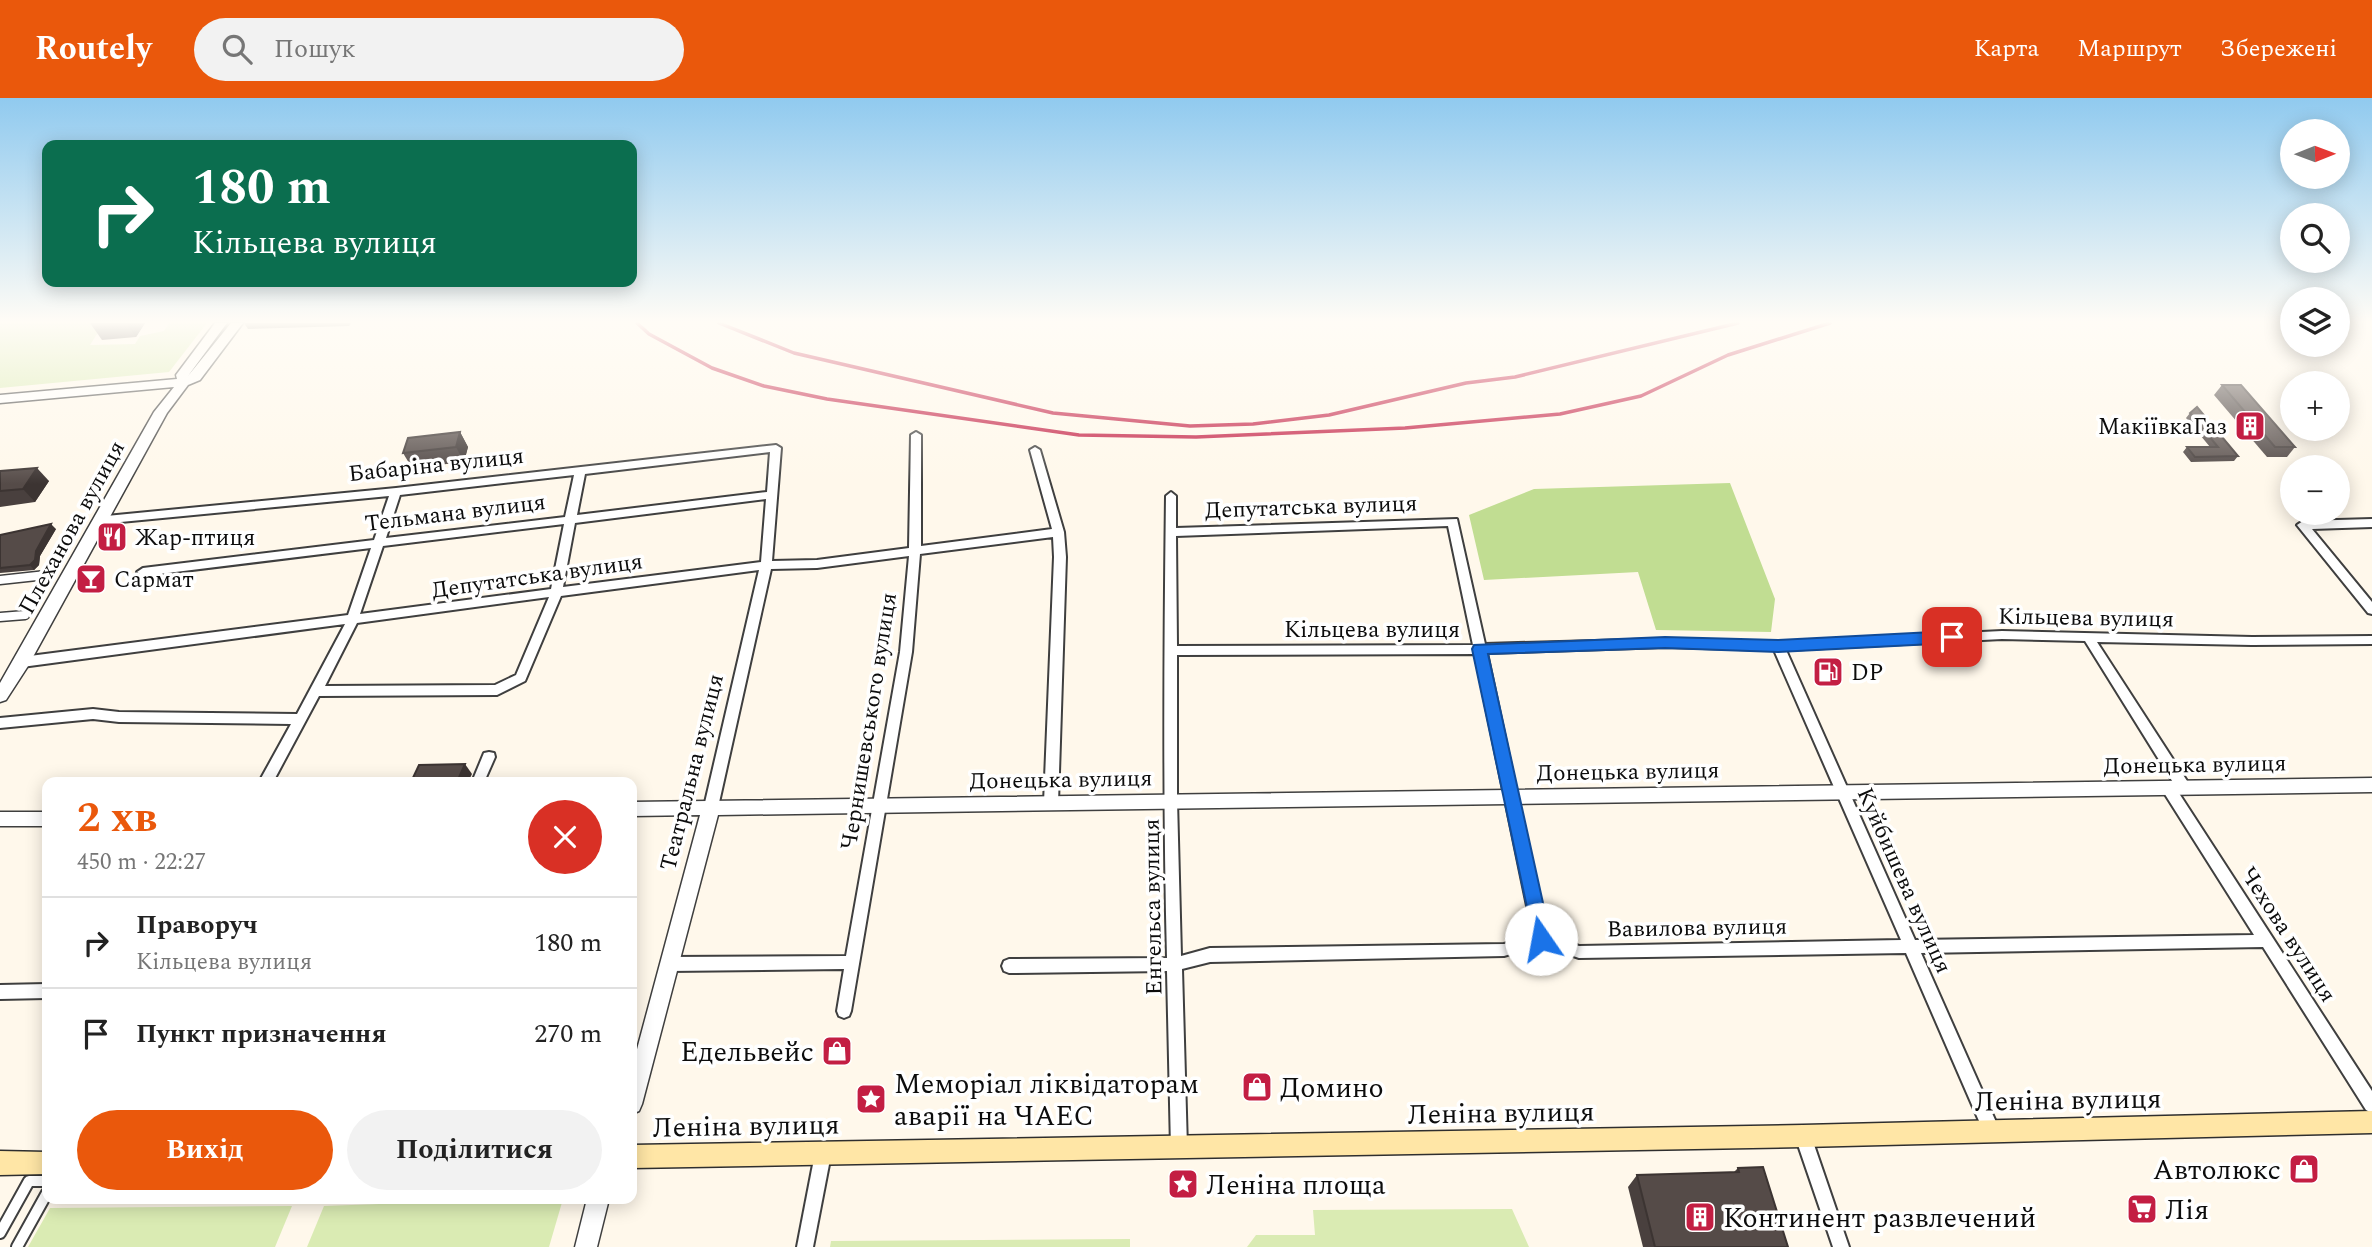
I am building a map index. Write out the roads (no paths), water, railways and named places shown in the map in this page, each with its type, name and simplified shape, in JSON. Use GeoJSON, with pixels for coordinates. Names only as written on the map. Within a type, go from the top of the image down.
{"type":"FeatureCollection","features":[{"type":"Feature","properties":{"kind":"main road","name":"Леніна вулиця"},"geometry":{"type":"LineString","coordinates":[[637,1157],[1803,1136],[2372,1122]]}},
{"type":"Feature","properties":{"kind":"main road"},"geometry":{"type":"LineString","coordinates":[[0,1163],[42,1165]]}},
{"type":"Feature","properties":{"kind":"street","name":"Плеханова вулиця"},"geometry":{"type":"LineString","coordinates":[[182,377],[184,382]]}},
{"type":"Feature","properties":{"kind":"street","name":"Плеханова вулиця"},"geometry":{"type":"LineString","coordinates":[[0,696],[22,662],[142,444],[184,382],[196,377]]}},
{"type":"Feature","properties":{"kind":"street"},"geometry":{"type":"LineString","coordinates":[[0,399],[184,382]]}},
{"type":"Feature","properties":{"kind":"street","name":"Чернишевського вулиця"},"geometry":{"type":"LineString","coordinates":[[844,1011],[906,652],[915,549],[916,435]]}},
{"type":"Feature","properties":{"kind":"street","name":"Бабаріна вулиця"},"geometry":{"type":"LineString","coordinates":[[100,520],[396,492],[776,448]]}},
{"type":"Feature","properties":{"kind":"street","name":"Театральна вулиця"},"geometry":{"type":"LineString","coordinates":[[637,1085],[711,807],[766,565],[776,448]]}},
{"type":"Feature","properties":{"kind":"street"},"geometry":{"type":"LineString","coordinates":[[1035,450],[1058,532],[1060,557],[1051,803]]}},
{"type":"Feature","properties":{"kind":"street"},"geometry":{"type":"LineString","coordinates":[[317,691],[497,690],[521,678],[556,594],[580,470]]}},
{"type":"Feature","properties":{"kind":"street"},"geometry":{"type":"LineString","coordinates":[[269,777],[353,620],[396,492]]}},
{"type":"Feature","properties":{"kind":"street","name":"Тельмана вулиця"},"geometry":{"type":"LineString","coordinates":[[143,572],[772,495]]}},
{"type":"Feature","properties":{"kind":"street","name":"Енгельса вулиця"},"geometry":{"type":"LineString","coordinates":[[1171,496],[1170,800],[1179,1148]]}},
{"type":"Feature","properties":{"kind":"street","name":"Депутатська вулиця"},"geometry":{"type":"LineString","coordinates":[[1171,532],[1453,522],[1479,649]]}},
{"type":"Feature","properties":{"kind":"street"},"geometry":{"type":"LineString","coordinates":[[2372,523],[2304,525],[2372,610]]}},
{"type":"Feature","properties":{"kind":"street","name":"Депутатська вулиця"},"geometry":{"type":"LineString","coordinates":[[22,662],[766,565],[817,564],[1058,532]]}},
{"type":"Feature","properties":{"kind":"street"},"geometry":{"type":"LineString","coordinates":[[0,580],[46,575]]}},
{"type":"Feature","properties":{"kind":"street"},"geometry":{"type":"LineString","coordinates":[[0,617],[25,615]]}},
{"type":"Feature","properties":{"kind":"street","name":"Кільцева вулиця"},"geometry":{"type":"LineString","coordinates":[[1170,651],[1479,649],[1665,643],[1778,646],[2002,635],[2252,641],[2372,640]]}},
{"type":"Feature","properties":{"kind":"street","name":"Чехова вулиця"},"geometry":{"type":"LineString","coordinates":[[2088,637],[2266,940],[2372,1105]]}},
{"type":"Feature","properties":{"kind":"street","name":"Куйбишева вулиця"},"geometry":{"type":"LineString","coordinates":[[1778,646],[1992,1131]]}},
{"type":"Feature","properties":{"kind":"street"},"geometry":{"type":"LineString","coordinates":[[1009,966],[1174,964],[1210,955],[1504,950],[1541,939],[1479,649]]}},
{"type":"Feature","properties":{"kind":"street"},"geometry":{"type":"LineString","coordinates":[[0,723],[93,714],[119,718],[301,719]]}},
{"type":"Feature","properties":{"kind":"street"},"geometry":{"type":"LineString","coordinates":[[480,777],[489,757]]}},
{"type":"Feature","properties":{"kind":"street","name":"Донецька вулиця"},"geometry":{"type":"LineString","coordinates":[[637,809],[2372,785]]}},
{"type":"Feature","properties":{"kind":"street"},"geometry":{"type":"LineString","coordinates":[[0,819],[42,819]]}},
{"type":"Feature","properties":{"kind":"street","name":"Вавилова вулиця"},"geometry":{"type":"LineString","coordinates":[[1541,939],[1579,952],[2266,940]]}},
{"type":"Feature","properties":{"kind":"street"},"geometry":{"type":"LineString","coordinates":[[669,964],[852,962]]}},
{"type":"Feature","properties":{"kind":"street"},"geometry":{"type":"LineString","coordinates":[[0,992],[42,991]]}},
{"type":"Feature","properties":{"kind":"street"},"geometry":{"type":"LineString","coordinates":[[1803,1136],[1841,1247]]}},
{"type":"Feature","properties":{"kind":"street"},"geometry":{"type":"LineString","coordinates":[[805,1247],[823,1154]]}},
{"type":"Feature","properties":{"kind":"street"},"geometry":{"type":"LineString","coordinates":[[0,1233],[29,1181],[42,1169]]}},
{"type":"Feature","properties":{"kind":"street"},"geometry":{"type":"LineString","coordinates":[[17,1247],[42,1202]]}},
{"type":"Feature","properties":{"kind":"street"},"geometry":{"type":"LineString","coordinates":[[586,1247],[597,1204]]}},
{"type":"Feature","properties":{"kind":"railway"},"geometry":{"type":"LineString","coordinates":[[737,377],[764,386],[827,399],[1079,435],[1196,437],[1405,428],[1560,414],[1641,396],[1682,377]]}},
{"type":"Feature","properties":{"kind":"railway"},"geometry":{"type":"LineString","coordinates":[[896,377],[1053,413],[1190,426],[1253,424],[1329,415],[1466,383],[1517,377]]}},
{"type":"Feature","properties":{"kind":"place","name":"МакіївкаГаз"},"geometry":{"type":"Point","coordinates":[2250,426]}},
{"type":"Feature","properties":{"kind":"place","name":"Жар-птиця"},"geometry":{"type":"Point","coordinates":[112,537]}},
{"type":"Feature","properties":{"kind":"place","name":"Сармат"},"geometry":{"type":"Point","coordinates":[91,579]}},
{"type":"Feature","properties":{"kind":"place","name":"DP"},"geometry":{"type":"Point","coordinates":[1828,672]}},
{"type":"Feature","properties":{"kind":"place","name":"Едельвейс"},"geometry":{"type":"Point","coordinates":[837,1051]}},
{"type":"Feature","properties":{"kind":"place","name":"Домино"},"geometry":{"type":"Point","coordinates":[1257,1087]}},
{"type":"Feature","properties":{"kind":"place","name":"Меморіал ліквідаторам аварії на ЧАЕС"},"geometry":{"type":"Point","coordinates":[871,1099]}},
{"type":"Feature","properties":{"kind":"place","name":"Автолюкс"},"geometry":{"type":"Point","coordinates":[2304,1169]}},
{"type":"Feature","properties":{"kind":"place","name":"Леніна площа"},"geometry":{"type":"Point","coordinates":[1183,1184]}},
{"type":"Feature","properties":{"kind":"place","name":"Лія"},"geometry":{"type":"Point","coordinates":[2142,1209]}},
{"type":"Feature","properties":{"kind":"place","name":"Континент развлечений"},"geometry":{"type":"Point","coordinates":[1700,1217]}}]}
